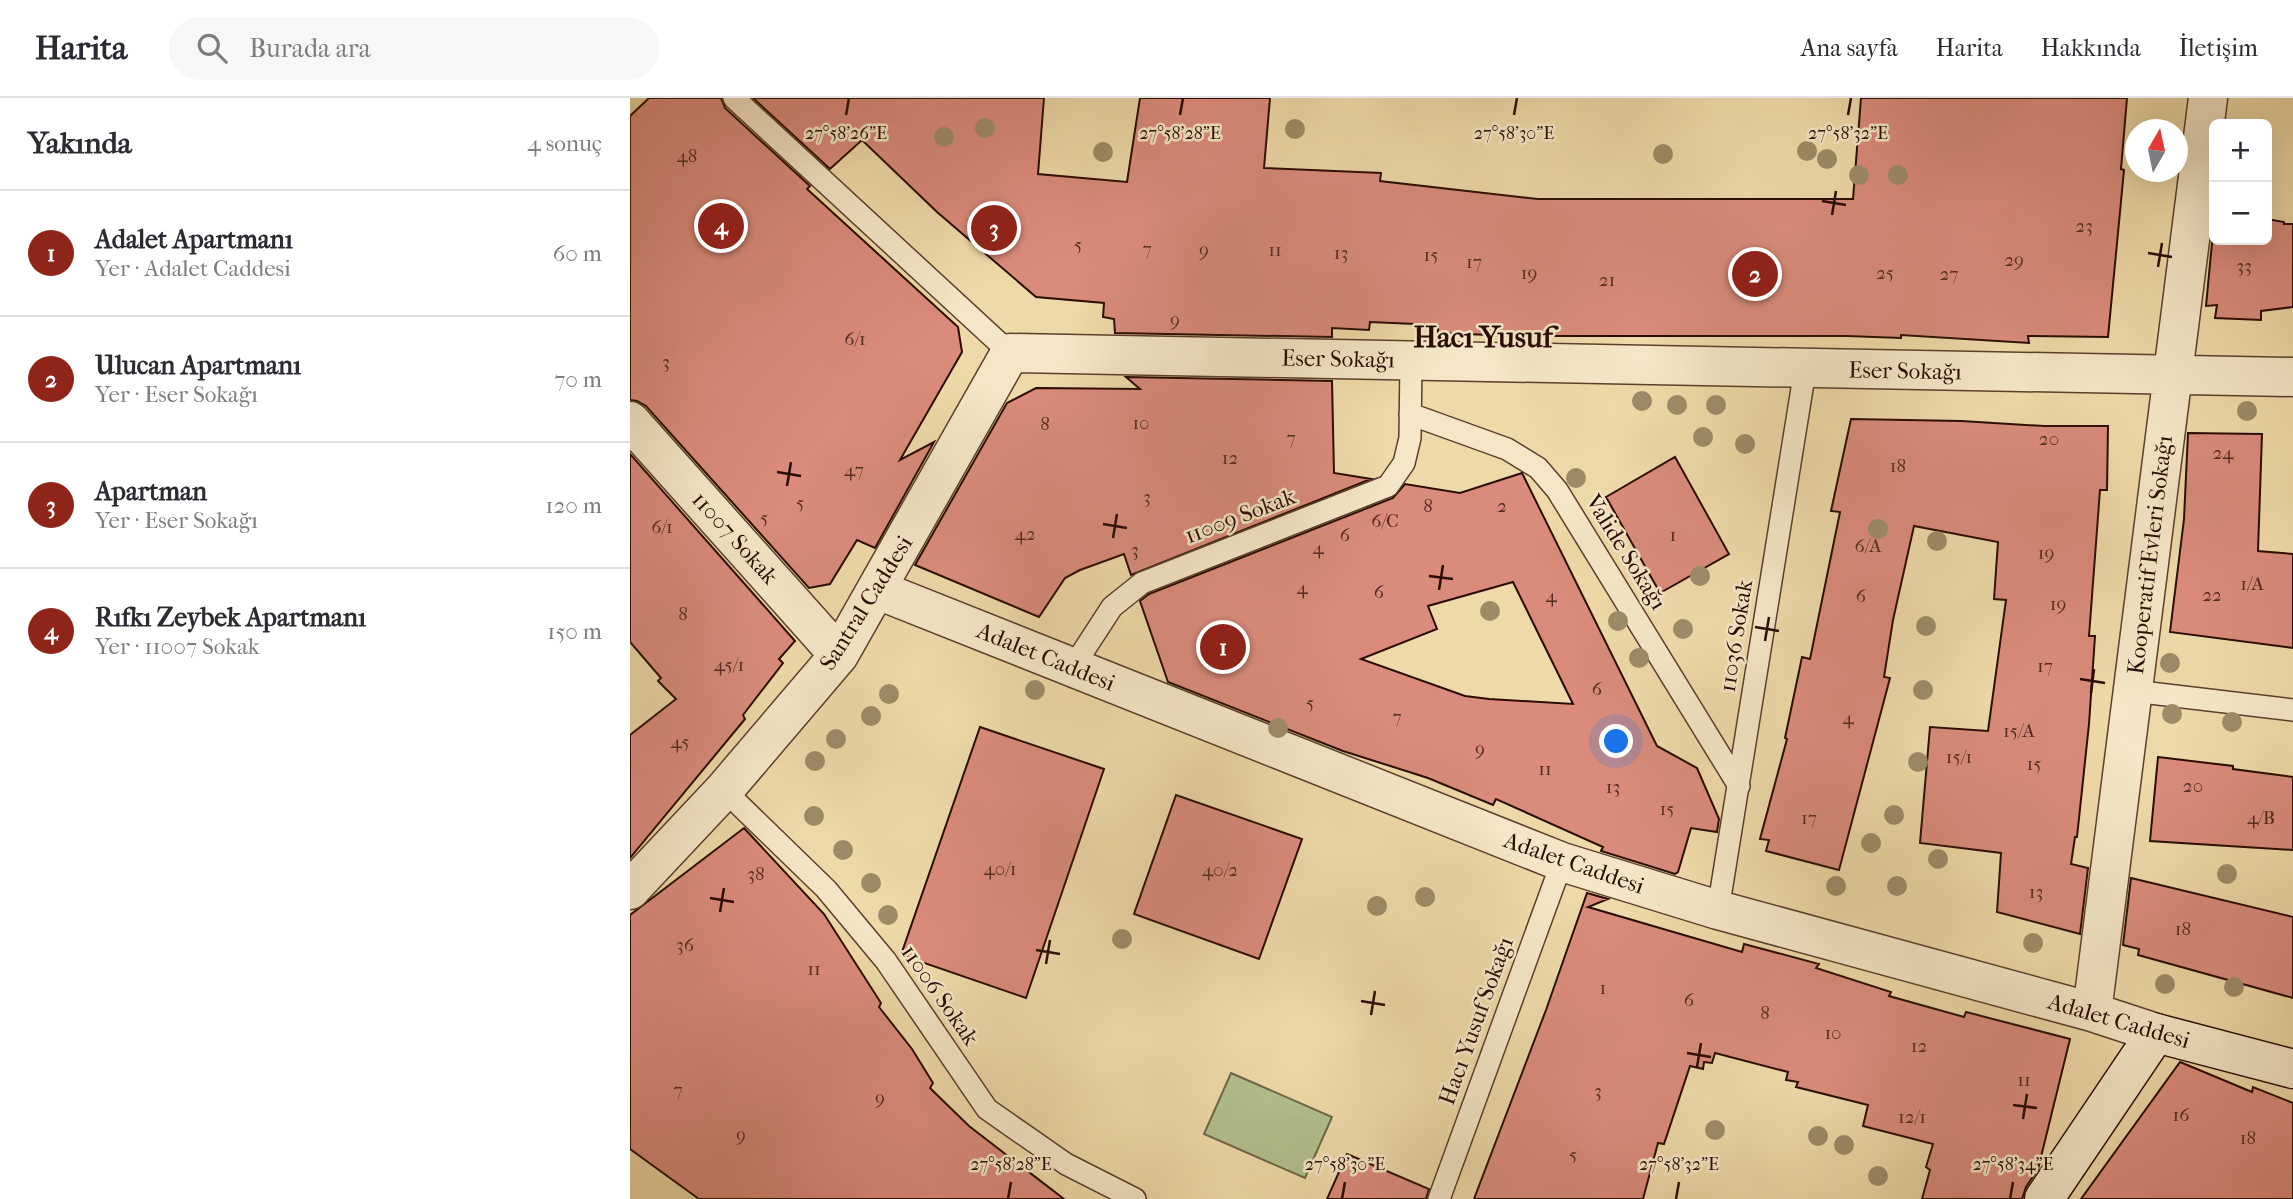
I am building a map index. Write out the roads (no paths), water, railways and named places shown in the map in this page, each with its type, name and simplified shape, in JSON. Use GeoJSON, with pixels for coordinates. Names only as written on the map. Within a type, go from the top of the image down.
{"type":"FeatureCollection","features":[{"type":"Feature","properties":{"kind":"street","name":"Kooperatif Evleri Sokağı"},"geometry":{"type":"LineString","coordinates":[[2092,1012],[2208,98]]}},
{"type":"Feature","properties":{"kind":"street","name":"Eser Sokağı"},"geometry":{"type":"LineString","coordinates":[[1010,353],[1805,370],[2293,377]]}},
{"type":"Feature","properties":{"kind":"street","name":"Santral Caddesi"},"geometry":{"type":"LineString","coordinates":[[630,890],[724,790],[839,655],[1010,353]]}},
{"type":"Feature","properties":{"kind":"street","name":"11007 Sokak"},"geometry":{"type":"LineString","coordinates":[[630,421],[839,655]]}},
{"type":"Feature","properties":{"kind":"street","name":"Adalet Caddesi"},"geometry":{"type":"LineString","coordinates":[[878,590],[1562,862],[1718,910],[2293,1069]]}},
{"type":"Feature","properties":{"kind":"street"},"geometry":{"type":"LineString","coordinates":[[2044,1199],[2156,1033]]}},
{"type":"Feature","properties":{"kind":"lane"},"geometry":{"type":"LineString","coordinates":[[734,98],[1010,353]]}},
{"type":"Feature","properties":{"kind":"lane","name":"11009 Sokak"},"geometry":{"type":"LineString","coordinates":[[1073,667],[1111,607],[1142,583],[1388,486],[1404,463],[1409,438],[1411,361]]}},
{"type":"Feature","properties":{"kind":"lane","name":"11036 Sokak"},"geometry":{"type":"LineString","coordinates":[[1718,910],[1805,370]]}},
{"type":"Feature","properties":{"kind":"lane","name":"Valide Sokağı"},"geometry":{"type":"LineString","coordinates":[[1410,414],[1507,449],[1538,468],[1558,490],[1739,786]]}},
{"type":"Feature","properties":{"kind":"lane"},"geometry":{"type":"LineString","coordinates":[[2133,691],[2293,710]]}},
{"type":"Feature","properties":{"kind":"lane","name":"11006 Sokak"},"geometry":{"type":"LineString","coordinates":[[724,790],[826,889],[887,961],[987,1109],[1066,1164],[1135,1199]]}},
{"type":"Feature","properties":{"kind":"lane","name":"Hacı Yusuf Sokağı"},"geometry":{"type":"LineString","coordinates":[[1439,1199],[1562,862]]}},
{"type":"Feature","properties":{"kind":"place","name":"Rıfkı Zeybek Apartmanı"},"geometry":{"type":"Point","coordinates":[721,226]}},
{"type":"Feature","properties":{"kind":"place","name":"Apartman"},"geometry":{"type":"Point","coordinates":[994,228]}},
{"type":"Feature","properties":{"kind":"place","name":"Ulucan Apartmanı"},"geometry":{"type":"Point","coordinates":[1755,274]}},
{"type":"Feature","properties":{"kind":"place","name":"Adalet Apartmanı"},"geometry":{"type":"Point","coordinates":[1223,647]}},
{"type":"Feature","properties":{"kind":"district","name":"Hacı Yusuf"},"geometry":{"type":"Point","coordinates":[1483,337]}}]}
